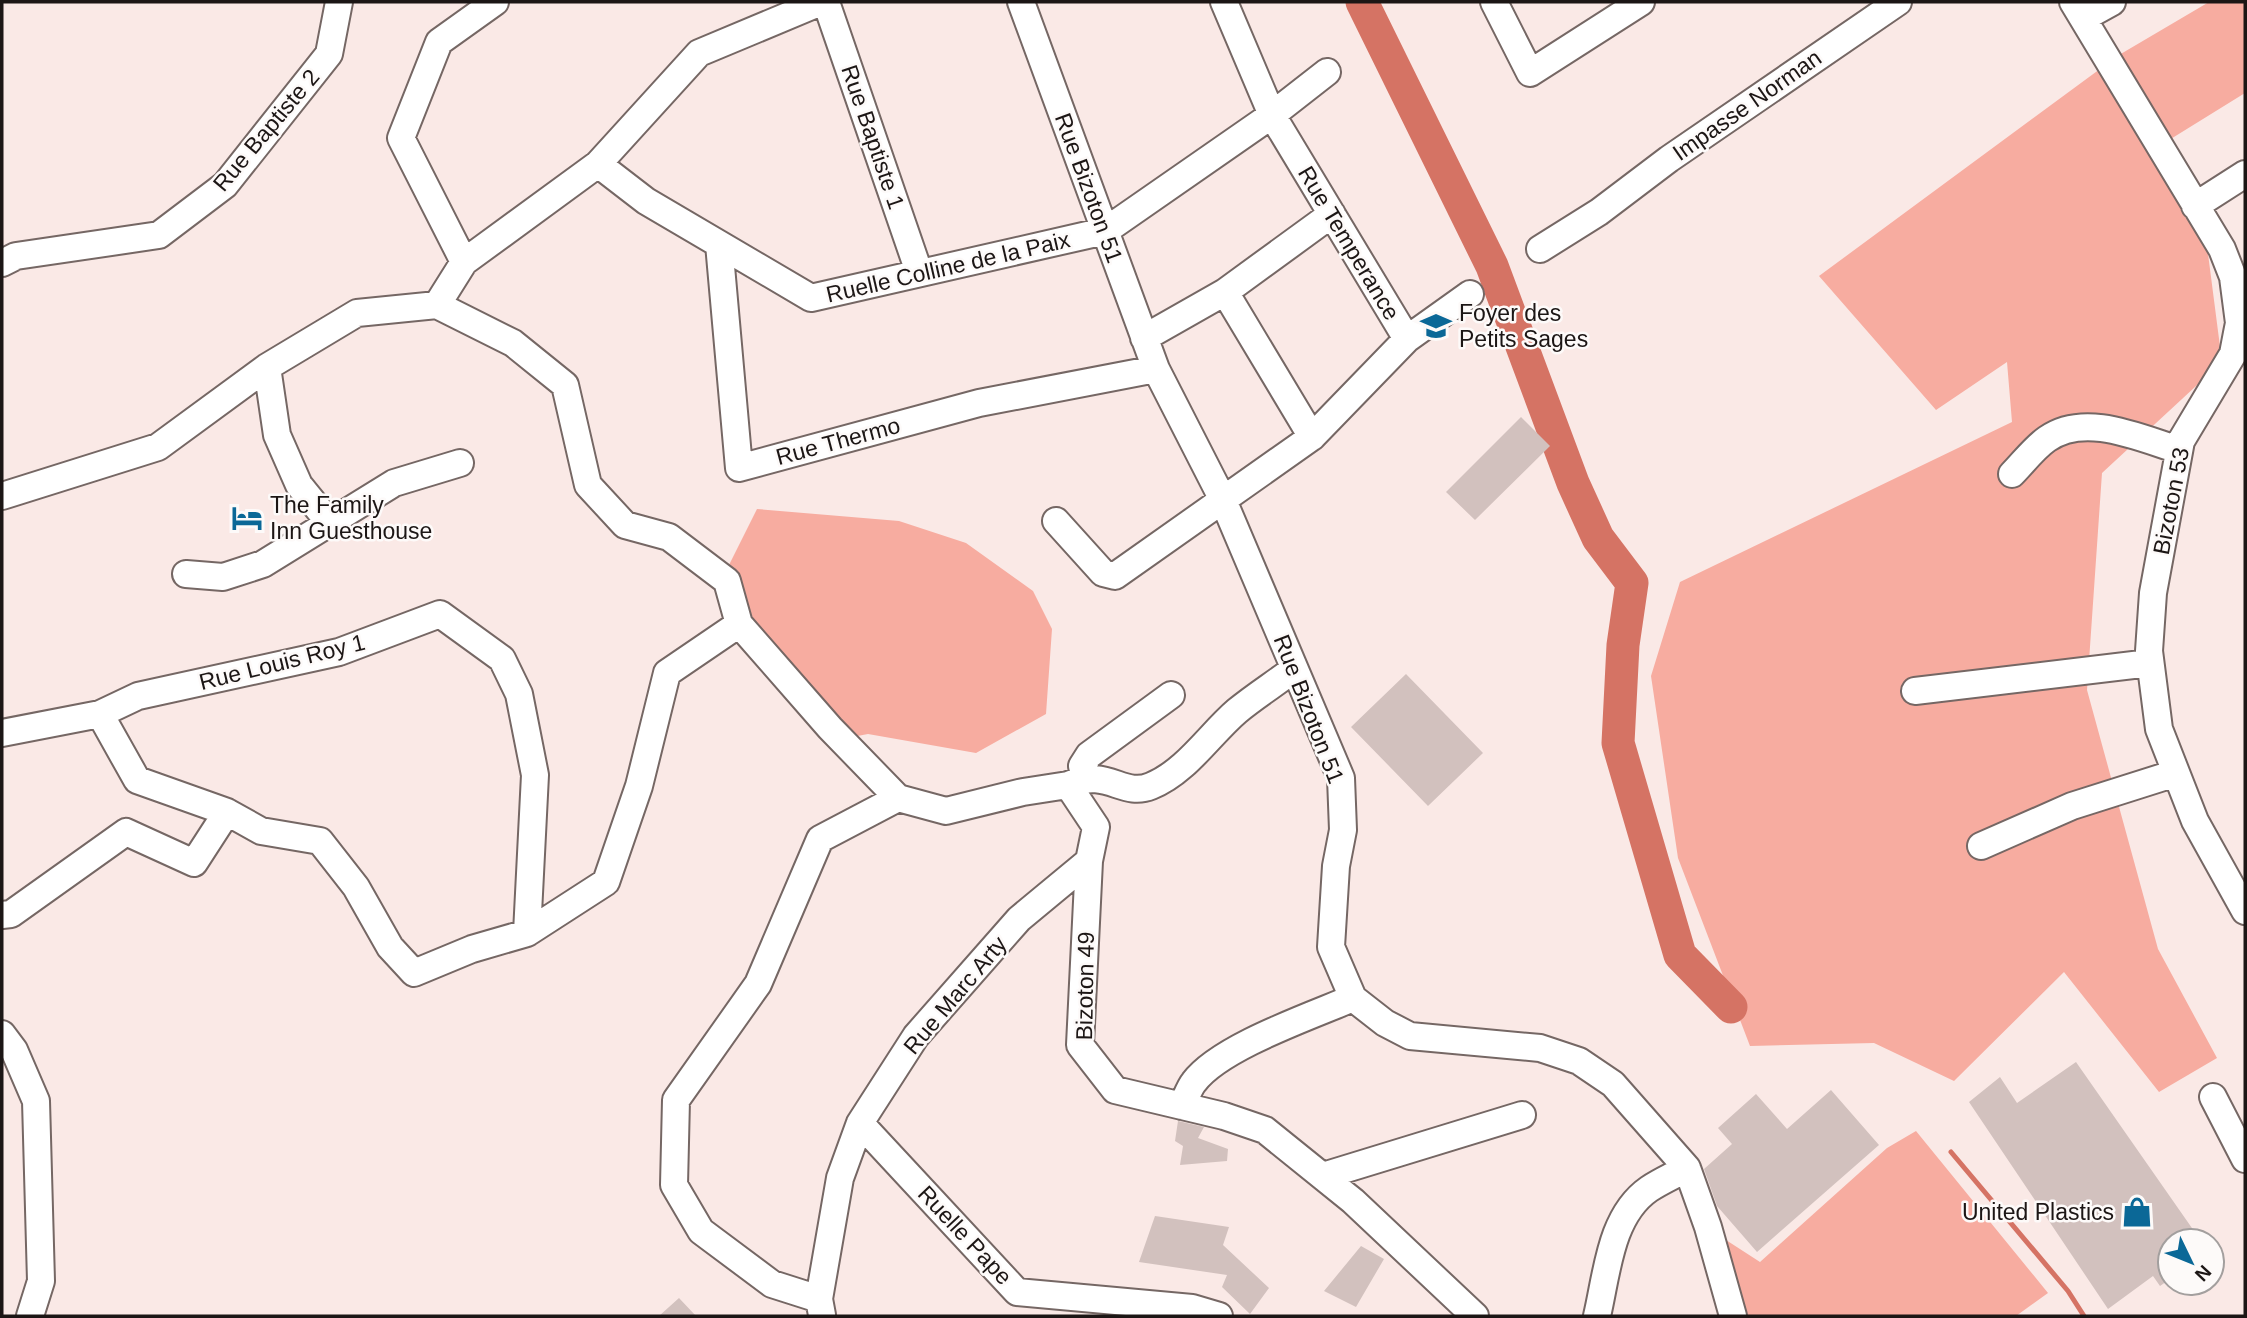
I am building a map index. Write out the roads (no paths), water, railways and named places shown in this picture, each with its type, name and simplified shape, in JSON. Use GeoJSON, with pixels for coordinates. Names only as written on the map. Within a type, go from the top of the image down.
{"type":"FeatureCollection","features":[{"type":"Feature","properties":{"kind":"street","name":"Rue Baptiste 2"},"geometry":{"type":"LineString","coordinates":[[2,264],[16,256],[159,235],[225,185],[329,54],[339,2]]}},
{"type":"Feature","properties":{"kind":"street"},"geometry":{"type":"LineString","coordinates":[[464,262],[401,138],[439,42],[495,2]]}},
{"type":"Feature","properties":{"kind":"street"},"geometry":{"type":"LineString","coordinates":[[437,305],[464,262],[598,164],[699,53],[823,2]]}},
{"type":"Feature","properties":{"kind":"street","name":"Rue Baptiste 1"},"geometry":{"type":"LineString","coordinates":[[823,2],[919,272]]}},
{"type":"Feature","properties":{"kind":"street","name":"Rue Bizoton 51"},"geometry":{"type":"LineString","coordinates":[[1021,2],[1143,338],[1156,369],[1223,499],[1341,778],[1343,830],[1336,866],[1332,947],[1353,998],[1385,1023],[1409,1036],[1539,1048],[1579,1061],[1613,1084],[1687,1168],[1708,1227],[1733,1316]]}},
{"type":"Feature","properties":{"kind":"street","name":"Rue Temperance"},"geometry":{"type":"LineString","coordinates":[[1056,521],[1110,577],[1312,437],[1407,339],[1272,115],[1224,2]]}},
{"type":"Feature","properties":{"kind":"street"},"geometry":{"type":"LineString","coordinates":[[1494,2],[1530,73],[1641,2]]}},
{"type":"Feature","properties":{"kind":"street","name":"Impasse Norman"},"geometry":{"type":"LineString","coordinates":[[1540,249],[1599,212],[1669,159],[1898,2]]}},
{"type":"Feature","properties":{"kind":"street"},"geometry":{"type":"LineString","coordinates":[[2078,10],[2112,2]]}},
{"type":"Feature","properties":{"kind":"street","name":"Bizoton 53"},"geometry":{"type":"LineString","coordinates":[[2078,10],[2222,248],[2233,277],[2242,323],[2233,354],[2204,398],[2181,441],[2153,593],[2150,663],[2159,729],[2195,821],[2245,911]]}},
{"type":"Feature","properties":{"kind":"street","name":"Ruelle Colline de la Paix"},"geometry":{"type":"LineString","coordinates":[[598,164],[646,201],[811,298],[1105,231],[1272,115],[1326,72]]}},
{"type":"Feature","properties":{"kind":"street"},"geometry":{"type":"LineString","coordinates":[[2195,206],[2245,174]]}},
{"type":"Feature","properties":{"kind":"street"},"geometry":{"type":"LineString","coordinates":[[1143,338],[1225,292],[1332,214]]}},
{"type":"Feature","properties":{"kind":"street","name":"Rue Thermo"},"geometry":{"type":"LineString","coordinates":[[719,244],[739,467],[979,403],[1156,369]]}},
{"type":"Feature","properties":{"kind":"street"},"geometry":{"type":"LineString","coordinates":[[1225,292],[1312,437]]}},
{"type":"Feature","properties":{"kind":"street"},"geometry":{"type":"LineString","coordinates":[[1407,339],[1470,294]]}},
{"type":"Feature","properties":{"kind":"street"},"geometry":{"type":"LineString","coordinates":[[2,496],[158,447],[267,368],[358,313],[437,305],[513,343],[565,385],[587,485],[625,525],[669,537],[727,581],[739,624],[830,728],[898,798],[946,810],[1097,777],[1126,787],[1150,787],[1195,752],[1237,711],[1294,669]]}},
{"type":"Feature","properties":{"kind":"street"},"geometry":{"type":"LineString","coordinates":[[267,368],[277,435],[299,485],[330,522]]}},
{"type":"Feature","properties":{"kind":"street"},"geometry":{"type":"LineString","coordinates":[[2012,474],[2047,439],[2073,427],[2090,427],[2179,450]]}},
{"type":"Feature","properties":{"kind":"street"},"geometry":{"type":"LineString","coordinates":[[186,574],[223,577],[263,564],[394,483],[460,463]]}},
{"type":"Feature","properties":{"kind":"street","name":"Rue Louis Roy 1"},"geometry":{"type":"LineString","coordinates":[[2,733],[100,714],[138,696],[339,652],[440,614],[502,659],[519,694],[535,775],[527,933]]}},
{"type":"Feature","properties":{"kind":"street"},"geometry":{"type":"LineString","coordinates":[[100,714],[137,780],[226,812],[261,831],[320,841],[356,887],[390,947],[414,973],[471,950],[527,933],[606,882],[639,786],[667,673],[739,624]]}},
{"type":"Feature","properties":{"kind":"street"},"geometry":{"type":"LineString","coordinates":[[1915,691],[2150,663]]}},
{"type":"Feature","properties":{"kind":"street"},"geometry":{"type":"LineString","coordinates":[[1077,781],[1089,755],[1171,695]]}},
{"type":"Feature","properties":{"kind":"street"},"geometry":{"type":"LineString","coordinates":[[1981,846],[2072,806],[2176,773]]}},
{"type":"Feature","properties":{"kind":"street","name":"Bizoton 49"},"geometry":{"type":"LineString","coordinates":[[1077,781],[1096,827],[1089,861],[1080,1045],[1115,1090],[1265,1130],[1353,1201],[1475,1316]]}},
{"type":"Feature","properties":{"kind":"street"},"geometry":{"type":"LineString","coordinates":[[821,1308],[772,1284],[701,1231],[674,1185],[676,1100],[758,984],[820,839],[898,798]]}},
{"type":"Feature","properties":{"kind":"street"},"geometry":{"type":"LineString","coordinates":[[2,915],[11,914],[126,832],[194,863],[226,812]]}},
{"type":"Feature","properties":{"kind":"street","name":"Rue Marc Arty"},"geometry":{"type":"LineString","coordinates":[[821,1308],[840,1178],[860,1123],[916,1036],[1019,919],[1089,861]]}},
{"type":"Feature","properties":{"kind":"street"},"geometry":{"type":"LineString","coordinates":[[1182,1106],[1193,1083],[1212,1063],[1286,1026],[1353,998]]}},
{"type":"Feature","properties":{"kind":"street"},"geometry":{"type":"LineString","coordinates":[[2,1034],[14,1049],[36,1101],[41,1281],[30,1316]]}},
{"type":"Feature","properties":{"kind":"street"},"geometry":{"type":"LineString","coordinates":[[2213,1097],[2245,1159]]}},
{"type":"Feature","properties":{"kind":"street"},"geometry":{"type":"LineString","coordinates":[[1323,1176],[1522,1115]]}},
{"type":"Feature","properties":{"kind":"street","name":"Ruelle Pape"},"geometry":{"type":"LineString","coordinates":[[860,1123],[1017,1292],[1192,1308],[1219,1316]]}},
{"type":"Feature","properties":{"kind":"street"},"geometry":{"type":"LineString","coordinates":[[1597,1316],[1615,1234],[1629,1211],[1647,1190],[1687,1168]]}},
{"type":"Feature","properties":{"kind":"street"},"geometry":{"type":"LineString","coordinates":[[1017,1292],[1031,1316]]}},
{"type":"Feature","properties":{"kind":"waterway"},"geometry":{"type":"LineString","coordinates":[[1362,2],[1492,266],[1573,483],[1598,538],[1632,583],[1623,645],[1618,743],[1680,955],[1731,1007]]}},
{"type":"Feature","properties":{"kind":"waterway"},"geometry":{"type":"LineString","coordinates":[[1951,1152],[2068,1291],[2084,1316]]}},
{"type":"Feature","properties":{"kind":"place","name":"Foyer des Petits Sages"},"geometry":{"type":"Point","coordinates":[1436,326]}},
{"type":"Feature","properties":{"kind":"place","name":"The Family Inn Guesthouse"},"geometry":{"type":"Point","coordinates":[247,518]}},
{"type":"Feature","properties":{"kind":"place","name":"United Plastics"},"geometry":{"type":"Point","coordinates":[2137,1212]}}]}
